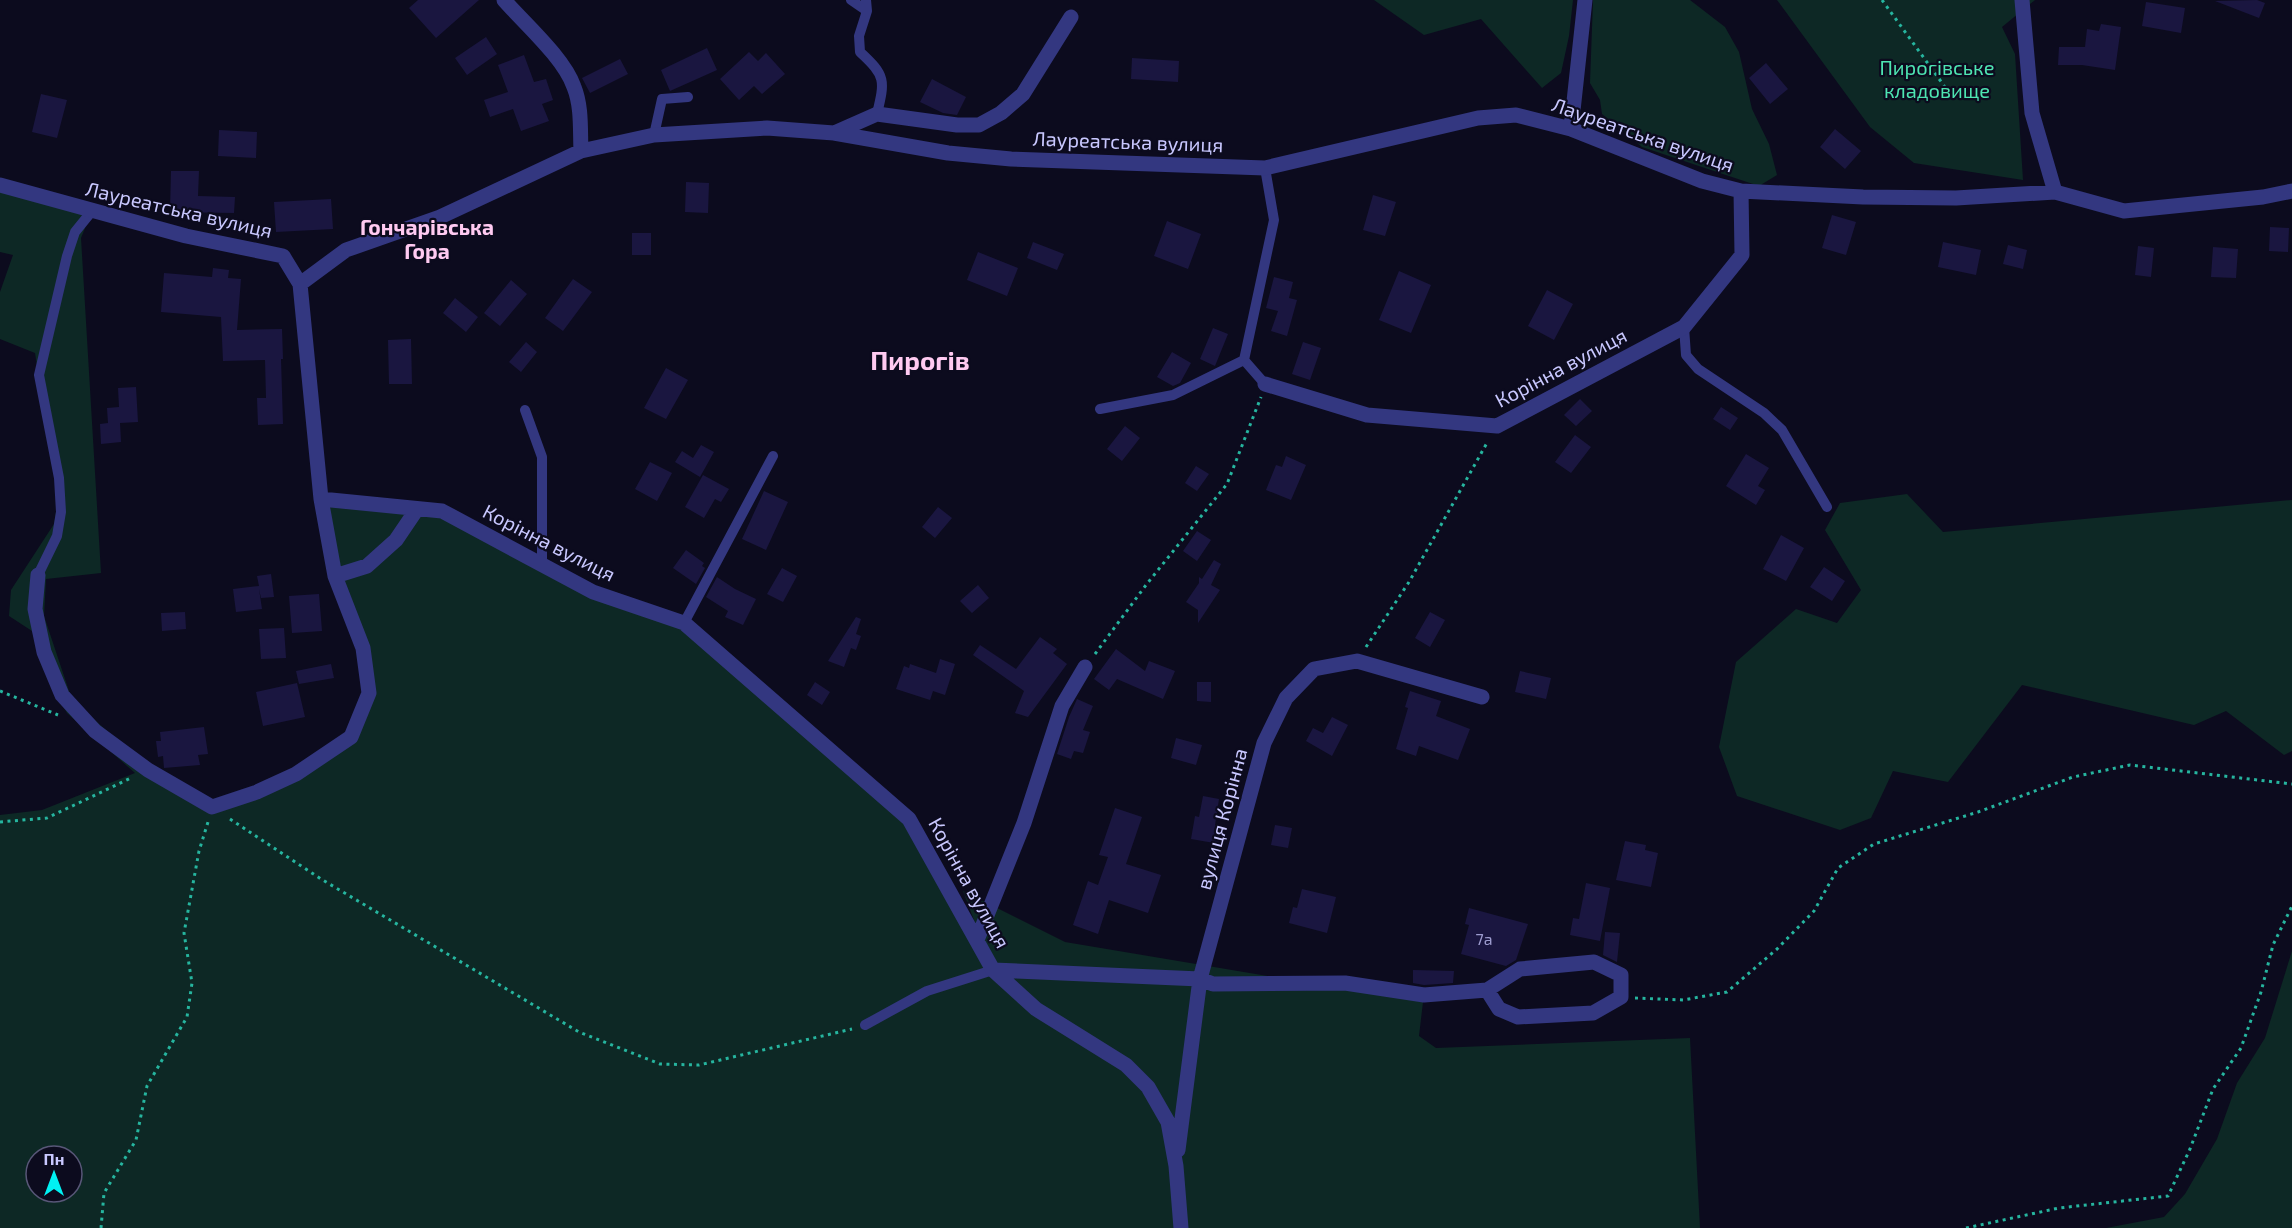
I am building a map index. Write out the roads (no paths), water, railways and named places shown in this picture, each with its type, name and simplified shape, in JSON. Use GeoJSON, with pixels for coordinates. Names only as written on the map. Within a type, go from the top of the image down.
{"type":"FeatureCollection","features":[{"type":"Feature","properties":{"kind":"street"},"geometry":{"type":"LineString","coordinates":[[504,0],[565,68],[574,87],[579,108],[581,152]]}},
{"type":"Feature","properties":{"kind":"street"},"geometry":{"type":"LineString","coordinates":[[1571,129],[1585,0]]}},
{"type":"Feature","properties":{"kind":"street"},"geometry":{"type":"LineString","coordinates":[[2022,0],[2032,113],[2055,192]]}},
{"type":"Feature","properties":{"kind":"street"},"geometry":{"type":"LineString","coordinates":[[834,133],[877,114],[957,125],[979,125],[1001,113],[1023,94],[1071,17]]}},
{"type":"Feature","properties":{"kind":"street","name":"Лауреатська вулиця"},"geometry":{"type":"LineString","coordinates":[[0,185],[186,236],[283,256],[300,284],[346,250],[440,217],[581,152],[654,135],[767,128],[834,133],[948,153],[1011,159],[1265,168],[1478,117],[1516,115],[1571,129],[1702,181],[1741,191],[1863,197],[1956,198],[2055,192],[2124,211],[2263,197],[2292,191]]}},
{"type":"Feature","properties":{"kind":"street","name":"Корінна вулиця"},"geometry":{"type":"LineString","coordinates":[[1265,384],[1367,415],[1497,426],[1684,327],[1742,255],[1741,191]]}},
{"type":"Feature","properties":{"kind":"street"},"geometry":{"type":"LineString","coordinates":[[38,575],[35,609],[44,652],[62,695],[95,731],[148,770],[212,807],[257,792],[296,774],[351,737],[369,693],[363,648],[335,576],[321,499],[300,284]]}},
{"type":"Feature","properties":{"kind":"street","name":"Корінна вулиця"},"geometry":{"type":"LineString","coordinates":[[321,499],[442,511],[593,592],[684,623],[909,819],[993,970],[1036,1009],[1126,1065],[1148,1087],[1168,1122],[1176,1166]]}},
{"type":"Feature","properties":{"kind":"street"},"geometry":{"type":"LineString","coordinates":[[335,576],[367,566],[396,540],[417,509]]}},
{"type":"Feature","properties":{"kind":"street","name":"вулиця Корінна"},"geometry":{"type":"LineString","coordinates":[[1176,1166],[1200,979],[1264,743],[1286,698],[1314,669],[1357,661],[1482,697]]}},
{"type":"Feature","properties":{"kind":"street"},"geometry":{"type":"LineString","coordinates":[[977,940],[1024,823],[1062,706],[1085,667]]}},
{"type":"Feature","properties":{"kind":"street"},"geometry":{"type":"LineString","coordinates":[[993,970],[1200,979],[1213,984],[1345,983],[1424,995],[1487,990],[1520,969],[1594,962],[1622,975],[1622,997],[1593,1013],[1518,1017],[1499,1009],[1487,990]]}},
{"type":"Feature","properties":{"kind":"street"},"geometry":{"type":"LineString","coordinates":[[1176,1166],[1181,1228]]}},
{"type":"Feature","properties":{"kind":"lane"},"geometry":{"type":"LineString","coordinates":[[851,0],[866,5],[859,36],[860,52],[877,68],[884,86],[877,114]]}},
{"type":"Feature","properties":{"kind":"lane"},"geometry":{"type":"LineString","coordinates":[[654,135],[662,99],[688,98]]}},
{"type":"Feature","properties":{"kind":"lane"},"geometry":{"type":"LineString","coordinates":[[1244,360],[1274,220],[1265,168]]}},
{"type":"Feature","properties":{"kind":"lane"},"geometry":{"type":"LineString","coordinates":[[38,575],[57,536],[61,512],[55,456],[39,375],[67,256],[75,232],[92,211]]}},
{"type":"Feature","properties":{"kind":"lane"},"geometry":{"type":"LineString","coordinates":[[1684,327],[1686,355],[1698,369],[1764,413],[1782,430],[1827,507]]}},
{"type":"Feature","properties":{"kind":"lane"},"geometry":{"type":"LineString","coordinates":[[1244,360],[1265,384]]}},
{"type":"Feature","properties":{"kind":"lane"},"geometry":{"type":"LineString","coordinates":[[1100,409],[1173,395],[1244,360]]}},
{"type":"Feature","properties":{"kind":"lane"},"geometry":{"type":"LineString","coordinates":[[525,410],[542,457],[542,564]]}},
{"type":"Feature","properties":{"kind":"lane"},"geometry":{"type":"LineString","coordinates":[[684,623],[773,456]]}},
{"type":"Feature","properties":{"kind":"lane"},"geometry":{"type":"LineString","coordinates":[[865,1025],[927,991],[993,970]]}},
{"type":"Feature","properties":{"kind":"district","name":"Гончарівська Гора"},"geometry":{"type":"Point","coordinates":[427,240]}},
{"type":"Feature","properties":{"kind":"district","name":"Пирогів"},"geometry":{"type":"Point","coordinates":[920,361]}},
{"type":"Feature","properties":{"kind":"park label","name":"Пирогівське кладовище"},"geometry":{"type":"Point","coordinates":[1937,80]}}]}
